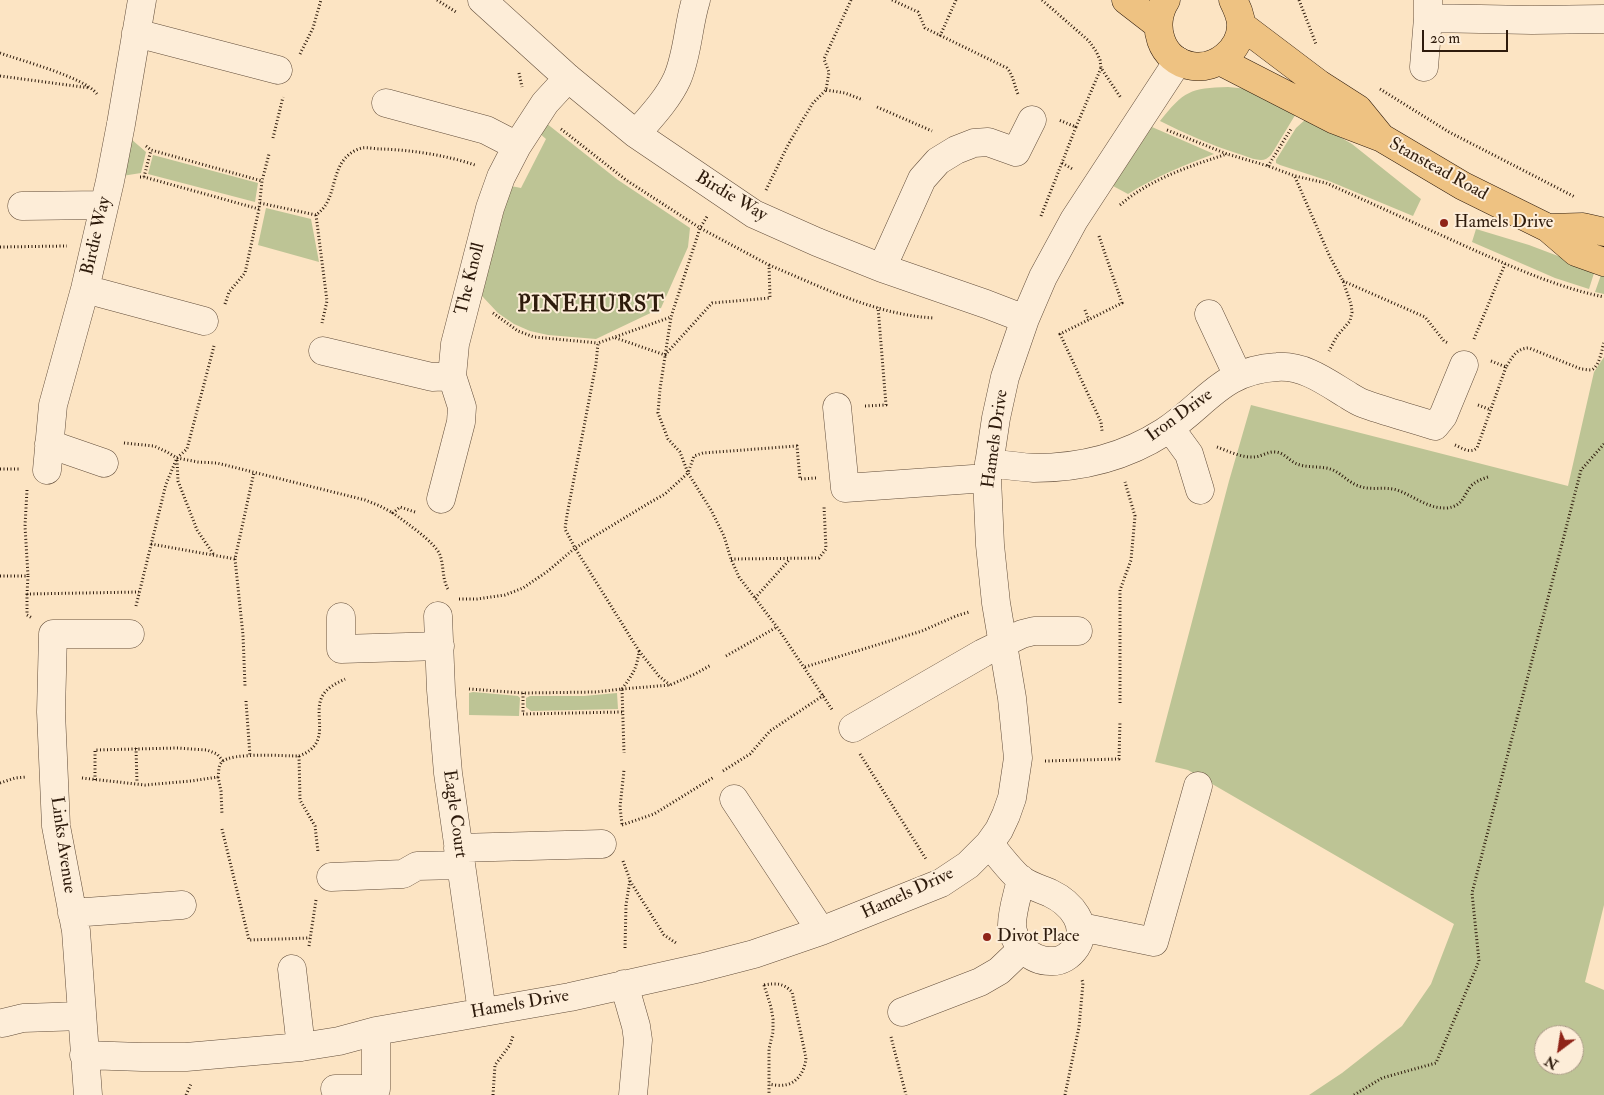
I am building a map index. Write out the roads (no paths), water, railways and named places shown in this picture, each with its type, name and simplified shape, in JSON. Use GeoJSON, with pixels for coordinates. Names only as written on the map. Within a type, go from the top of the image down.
{"type":"FeatureCollection","features":[{"type":"Feature","properties":{"kind":"main road"},"geometry":{"type":"LineString","coordinates":[[1126,0],[1161,12],[1160,39],[1167,51],[1178,61],[1191,66],[1206,66],[1220,61],[1231,52],[1238,40],[1239,9]]}},
{"type":"Feature","properties":{"kind":"main road","name":"Stanstead Road"},"geometry":{"type":"LineString","coordinates":[[1239,9],[1319,84],[1358,109],[1382,138]]}},
{"type":"Feature","properties":{"kind":"main road","name":"Stanstead Road"},"geometry":{"type":"LineString","coordinates":[[1220,61],[1336,120],[1382,138],[1463,186],[1548,228],[1576,252],[1604,262]]}},
{"type":"Feature","properties":{"kind":"main road","name":"Stanstead Road"},"geometry":{"type":"LineString","coordinates":[[1548,228],[1583,227],[1604,232]]}},
{"type":"Feature","properties":{"kind":"street","name":"Birdie Way"},"geometry":{"type":"LineString","coordinates":[[111,453],[41,461],[53,405],[85,289],[107,193],[142,0]]}},
{"type":"Feature","properties":{"kind":"street","name":"Birdie Way"},"geometry":{"type":"LineString","coordinates":[[482,0],[568,78],[636,134],[754,214],[882,268],[1025,319]]}},
{"type":"Feature","properties":{"kind":"street"},"geometry":{"type":"LineString","coordinates":[[636,134],[660,106],[677,79],[686,48],[696,0]]}},
{"type":"Feature","properties":{"kind":"street"},"geometry":{"type":"LineString","coordinates":[[1424,67],[1428,9],[1532,20],[1604,19]]}},
{"type":"Feature","properties":{"kind":"street"},"geometry":{"type":"LineString","coordinates":[[136,33],[278,70]]}},
{"type":"Feature","properties":{"kind":"street","name":"Hamels Drive"},"geometry":{"type":"LineString","coordinates":[[84,1055],[142,1058],[186,1057],[301,1047],[339,1041],[376,1031],[570,997],[754,954],[821,931],[941,883],[968,865],[989,844],[998,830],[1012,798],[1017,762],[1012,698],[996,603],[990,545],[988,471],[996,418],[1005,378],[1025,319],[1043,277],[1074,220],[1178,61]]}},
{"type":"Feature","properties":{"kind":"street","name":"The Knoll"},"geometry":{"type":"LineString","coordinates":[[441,499],[461,422],[462,407],[452,376],[455,344],[490,208],[501,177],[517,146],[546,103],[568,78]]}},
{"type":"Feature","properties":{"kind":"street"},"geometry":{"type":"LineString","coordinates":[[386,104],[486,130],[517,146]]}},
{"type":"Feature","properties":{"kind":"street"},"geometry":{"type":"LineString","coordinates":[[882,268],[922,179],[938,161],[956,150],[988,142],[1016,152],[1032,120]]}},
{"type":"Feature","properties":{"kind":"street"},"geometry":{"type":"LineString","coordinates":[[22,206],[107,193]]}},
{"type":"Feature","properties":{"kind":"street"},"geometry":{"type":"LineString","coordinates":[[85,289],[215,324]]}},
{"type":"Feature","properties":{"kind":"street"},"geometry":{"type":"LineString","coordinates":[[1209,314],[1238,376]]}},
{"type":"Feature","properties":{"kind":"street"},"geometry":{"type":"LineString","coordinates":[[323,351],[432,377],[452,376]]}},
{"type":"Feature","properties":{"kind":"street","name":"Iron Drive"},"geometry":{"type":"LineString","coordinates":[[837,407],[834,490],[988,471],[1086,464],[1118,455],[1170,428],[1226,382],[1252,371],[1278,367],[1296,368],[1316,376],[1360,403],[1435,426],[1443,416],[1466,358]]}},
{"type":"Feature","properties":{"kind":"street"},"geometry":{"type":"LineString","coordinates":[[1170,428],[1189,454],[1200,490]]}},
{"type":"Feature","properties":{"kind":"street","name":"Eagle Court"},"geometry":{"type":"LineString","coordinates":[[446,607],[440,646],[441,690],[448,774],[482,1012]]}},
{"type":"Feature","properties":{"kind":"street"},"geometry":{"type":"LineString","coordinates":[[340,617],[341,649],[440,646]]}},
{"type":"Feature","properties":{"kind":"street"},"geometry":{"type":"LineString","coordinates":[[849,732],[984,652],[1022,634],[1034,630],[1078,630]]}},
{"type":"Feature","properties":{"kind":"street","name":"Links Avenue"},"geometry":{"type":"LineString","coordinates":[[88,1095],[76,931],[56,826],[51,712],[53,634],[130,634]]}},
{"type":"Feature","properties":{"kind":"street"},"geometry":{"type":"LineString","coordinates":[[1082,927],[1154,942],[1198,786]]}},
{"type":"Feature","properties":{"kind":"street"},"geometry":{"type":"LineString","coordinates":[[734,799],[821,931]]}},
{"type":"Feature","properties":{"kind":"street"},"geometry":{"type":"LineString","coordinates":[[322,877],[403,874],[417,866],[459,856],[616,844]]}},
{"type":"Feature","properties":{"kind":"street"},"geometry":{"type":"LineString","coordinates":[[989,844],[1021,880],[1053,894],[1069,906],[1077,916],[1082,927],[1080,942],[1072,953],[1061,960],[1051,962],[1034,958],[1022,948],[1015,937],[1012,925],[1021,880]]}},
{"type":"Feature","properties":{"kind":"street"},"geometry":{"type":"LineString","coordinates":[[72,913],[182,906]]}},
{"type":"Feature","properties":{"kind":"street"},"geometry":{"type":"LineString","coordinates":[[902,1012],[980,982],[999,971],[1022,948]]}},
{"type":"Feature","properties":{"kind":"street"},"geometry":{"type":"LineString","coordinates":[[292,969],[301,1047]]}},
{"type":"Feature","properties":{"kind":"street"},"geometry":{"type":"LineString","coordinates":[[624,984],[638,1040],[633,1095]]}},
{"type":"Feature","properties":{"kind":"street"},"geometry":{"type":"LineString","coordinates":[[3,1024],[23,1018],[82,1016]]}},
{"type":"Feature","properties":{"kind":"street"},"geometry":{"type":"LineString","coordinates":[[334,1089],[376,1090],[376,1031]]}},
{"type":"Feature","properties":{"kind":"place","name":"Hamels Drive"},"geometry":{"type":"Point","coordinates":[1444,223]}},
{"type":"Feature","properties":{"kind":"place","name":"Divot Place"},"geometry":{"type":"Point","coordinates":[987,937]}},
{"type":"Feature","properties":{"kind":"district","name":"PINEHURST"},"geometry":{"type":"Point","coordinates":[591,306]}}]}
